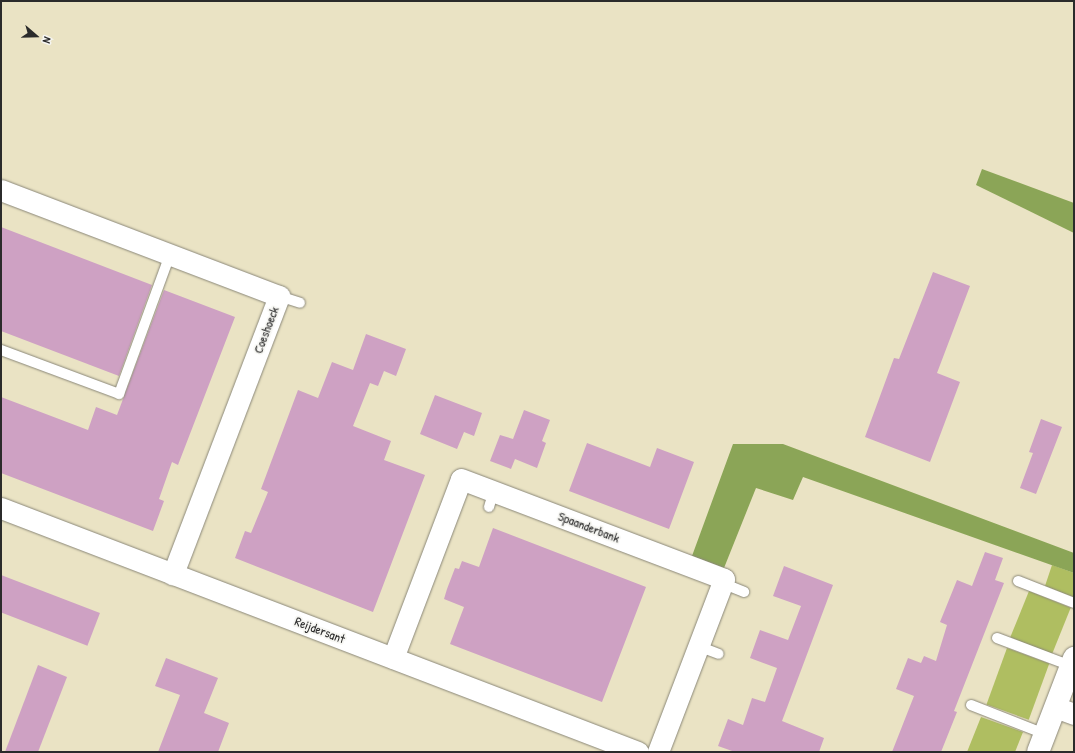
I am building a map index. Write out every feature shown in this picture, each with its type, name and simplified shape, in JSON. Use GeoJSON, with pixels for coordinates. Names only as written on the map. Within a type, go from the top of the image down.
{"type":"FeatureCollection","features":[{"type":"Feature","properties":{"kind":"street","name":"Coeshoeck"},"geometry":{"type":"LineString","coordinates":[[1,190],[279,296],[173,574]]}},
{"type":"Feature","properties":{"kind":"street","name":"Spaanderbank"},"geometry":{"type":"LineString","coordinates":[[393,658],[461,479],[491,499],[724,579],[722,583]]}},
{"type":"Feature","properties":{"kind":"street","name":"Reijdersant"},"geometry":{"type":"LineString","coordinates":[[1,508],[638,752]]}},
{"type":"Feature","properties":{"kind":"street"},"geometry":{"type":"LineString","coordinates":[[658,752],[722,583]]}},
{"type":"Feature","properties":{"kind":"street"},"geometry":{"type":"LineString","coordinates":[[1042,743],[1065,710],[1072,662]]}},
{"type":"Feature","properties":{"kind":"lane"},"geometry":{"type":"LineString","coordinates":[[1,350],[119,394],[170,255]]}},
{"type":"Feature","properties":{"kind":"lane"},"geometry":{"type":"LineString","coordinates":[[279,296],[300,303]]}},
{"type":"Feature","properties":{"kind":"lane"},"geometry":{"type":"LineString","coordinates":[[1018,581],[1074,603]]}},
{"type":"Feature","properties":{"kind":"lane"},"geometry":{"type":"LineString","coordinates":[[722,583],[744,592]]}},
{"type":"Feature","properties":{"kind":"lane"},"geometry":{"type":"LineString","coordinates":[[996,638],[1072,662]]}},
{"type":"Feature","properties":{"kind":"lane"},"geometry":{"type":"LineString","coordinates":[[698,646],[719,654]]}},
{"type":"Feature","properties":{"kind":"lane"},"geometry":{"type":"LineString","coordinates":[[971,706],[1042,743]]}},
{"type":"Feature","properties":{"kind":"green space"},"geometry":{"type":"Polygon","coordinates":[[[982,169],[1074,203],[1074,233],[976,185],[982,169]]]}},
{"type":"Feature","properties":{"kind":"green space"},"geometry":{"type":"Polygon","coordinates":[[[733,444],[783,444],[1074,553],[1074,573],[803,477],[793,500],[756,488],[724,568],[692,556],[733,444]]]}},
{"type":"Feature","properties":{"kind":"green space"},"geometry":{"type":"Polygon","coordinates":[[[1052,565],[1074,573],[1073,597],[1045,586],[1052,565]]]}},
{"type":"Feature","properties":{"kind":"green space"},"geometry":{"type":"Polygon","coordinates":[[[1029,591],[1071,608],[1052,654],[1010,637],[1029,591]]]}},
{"type":"Feature","properties":{"kind":"green space"},"geometry":{"type":"Polygon","coordinates":[[[1007,648],[1049,663],[1029,720],[986,704],[1007,648]]]}},
{"type":"Feature","properties":{"kind":"green space"},"geometry":{"type":"Polygon","coordinates":[[[981,717],[1023,732],[1015,752],[967,752],[981,717]]]}},
{"type":"Feature","properties":{"kind":"building"},"geometry":{"type":"Polygon","coordinates":[[[1,227],[152,285],[119,376],[1,331],[1,227]]]}},
{"type":"Feature","properties":{"kind":"building"},"geometry":{"type":"Polygon","coordinates":[[[933,272],[970,286],[937,373],[960,382],[930,462],[865,437],[894,358],[899,359],[933,272]]]}},
{"type":"Feature","properties":{"kind":"building"},"geometry":{"type":"Polygon","coordinates":[[[164,290],[235,317],[178,465],[172,462],[159,499],[164,501],[153,531],[1,473],[1,397],[88,430],[96,407],[117,415],[164,290]]]}},
{"type":"Feature","properties":{"kind":"building"},"geometry":{"type":"Polygon","coordinates":[[[366,334],[406,349],[396,376],[384,371],[378,386],[370,383],[353,426],[391,441],[384,460],[425,475],[373,612],[235,558],[245,531],[251,533],[268,492],[261,489],[298,390],[318,398],[332,362],[353,370],[366,334]]]}},
{"type":"Feature","properties":{"kind":"building"},"geometry":{"type":"Polygon","coordinates":[[[435,395],[482,413],[474,436],[464,432],[457,449],[420,434],[435,395]]]}},
{"type":"Feature","properties":{"kind":"building"},"geometry":{"type":"Polygon","coordinates":[[[524,410],[550,420],[542,441],[546,443],[537,468],[515,459],[511,469],[490,461],[500,435],[513,439],[524,410]]]}},
{"type":"Feature","properties":{"kind":"building"},"geometry":{"type":"Polygon","coordinates":[[[1041,419],[1062,427],[1036,494],[1020,488],[1033,453],[1029,452],[1041,419]]]}},
{"type":"Feature","properties":{"kind":"building"},"geometry":{"type":"Polygon","coordinates":[[[587,443],[650,467],[657,448],[694,462],[669,529],[569,491],[587,443]]]}},
{"type":"Feature","properties":{"kind":"building"},"geometry":{"type":"Polygon","coordinates":[[[493,528],[646,587],[602,702],[450,644],[464,607],[444,599],[447,589],[455,568],[459,569],[462,561],[479,567],[493,528]]]}},
{"type":"Feature","properties":{"kind":"building"},"geometry":{"type":"Polygon","coordinates":[[[985,552],[1003,558],[995,580],[1004,583],[954,711],[957,712],[941,752],[892,752],[914,696],[896,689],[908,658],[921,663],[924,656],[936,661],[947,625],[940,622],[957,580],[972,586],[985,552]]]}},
{"type":"Feature","properties":{"kind":"building"},"geometry":{"type":"Polygon","coordinates":[[[784,566],[833,585],[782,721],[824,738],[819,752],[735,752],[718,746],[728,719],[743,725],[752,698],[765,702],[777,668],[750,658],[760,630],[788,640],[801,606],[773,596],[784,566]]]}},
{"type":"Feature","properties":{"kind":"building"},"geometry":{"type":"Polygon","coordinates":[[[1,575],[100,613],[87,646],[1,612],[1,575]]]}},
{"type":"Feature","properties":{"kind":"building"},"geometry":{"type":"Polygon","coordinates":[[[166,658],[218,678],[204,713],[229,723],[218,752],[158,752],[180,695],[155,686],[166,658]]]}},
{"type":"Feature","properties":{"kind":"building"},"geometry":{"type":"Polygon","coordinates":[[[38,665],[67,677],[38,752],[5,752],[38,665]]]}}]}
